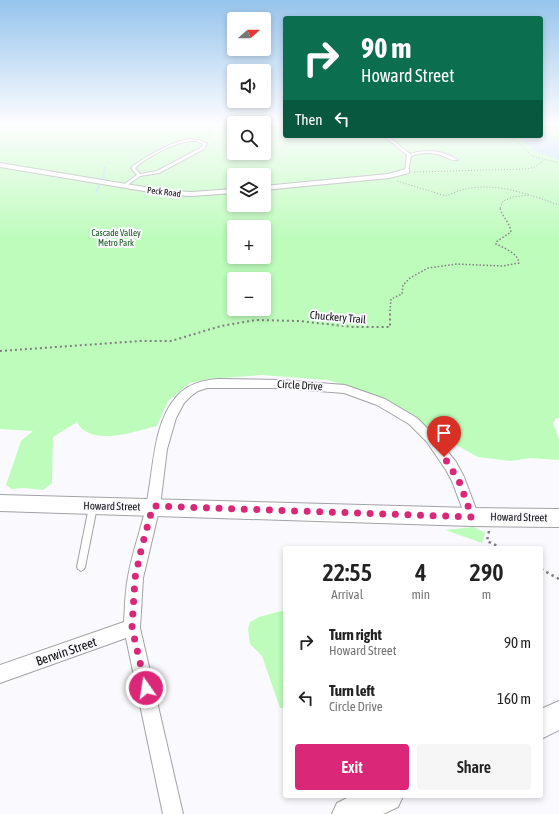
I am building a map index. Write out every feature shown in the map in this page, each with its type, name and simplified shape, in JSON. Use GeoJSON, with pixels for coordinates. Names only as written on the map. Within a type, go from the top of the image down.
{"type":"FeatureCollection","features":[{"type":"Feature","properties":{"kind":"main road","name":"Howard Street"},"geometry":{"type":"LineString","coordinates":[[0,503],[153,506],[472,517],[559,518]]}},
{"type":"Feature","properties":{"kind":"main road"},"geometry":{"type":"LineString","coordinates":[[543,723],[559,715]]}},
{"type":"Feature","properties":{"kind":"main road"},"geometry":{"type":"LineString","coordinates":[[348,814],[383,798]]}},
{"type":"Feature","properties":{"kind":"street","name":"Peck Road"},"geometry":{"type":"LineString","coordinates":[[0,165],[124,186],[186,194],[227,191]]}},
{"type":"Feature","properties":{"kind":"street"},"geometry":{"type":"LineString","coordinates":[[271,187],[390,176],[406,171]]}},
{"type":"Feature","properties":{"kind":"street","name":"Circle Drive"},"geometry":{"type":"LineString","coordinates":[[173,814],[132,628],[135,578],[153,506],[161,448],[174,411],[187,393],[202,385],[212,383],[280,384],[345,389],[380,402],[413,421],[431,439],[451,466],[459,481],[472,517]]}},
{"type":"Feature","properties":{"kind":"street","name":"Berwin Street"},"geometry":{"type":"LineString","coordinates":[[0,674],[132,628]]}},
{"type":"Feature","properties":{"kind":"lane"},"geometry":{"type":"LineString","coordinates":[[139,175],[133,168],[140,163]]}},
{"type":"Feature","properties":{"kind":"lane"},"geometry":{"type":"LineString","coordinates":[[124,186],[139,175],[158,172],[175,163]]}},
{"type":"Feature","properties":{"kind":"lane"},"geometry":{"type":"LineString","coordinates":[[406,171],[408,163]]}},
{"type":"Feature","properties":{"kind":"lane"},"geometry":{"type":"LineString","coordinates":[[81,567],[93,506]]}},
{"type":"Feature","properties":{"kind":"path"},"geometry":{"type":"LineString","coordinates":[[406,171],[526,169],[535,167],[540,163]]}},
{"type":"Feature","properties":{"kind":"path"},"geometry":{"type":"LineString","coordinates":[[409,186],[446,196],[458,190],[489,186],[509,188],[559,205]]}},
{"type":"Feature","properties":{"kind":"path","name":"Chuckery Trail"},"geometry":{"type":"LineString","coordinates":[[0,351],[141,341],[171,341],[220,326],[256,320],[299,321],[353,327],[390,328],[389,316],[392,299],[402,294],[404,285],[410,278],[423,270],[457,264],[502,266],[519,263],[519,260],[514,254],[496,244],[496,242],[510,232],[511,228],[500,210],[500,205],[502,200],[506,198],[530,195]]}},
{"type":"Feature","properties":{"kind":"path"},"geometry":{"type":"LineString","coordinates":[[496,530],[489,530],[487,542],[497,546]]}},
{"type":"Feature","properties":{"kind":"path"},"geometry":{"type":"LineString","coordinates":[[543,570],[559,579]]}},
{"type":"Feature","properties":{"kind":"green space","name":"Cascade Valley Metro Park"},"geometry":{"type":"Polygon","coordinates":[[[0,163],[559,163],[559,418],[557,418],[553,423],[559,439],[559,460],[530,458],[511,461],[478,457],[438,435],[384,398],[328,380],[262,375],[208,379],[190,383],[168,401],[157,426],[139,431],[119,435],[99,436],[82,429],[77,422],[53,437],[52,483],[43,490],[24,488],[12,489],[6,485],[21,441],[33,431],[0,429],[0,163]]]}},
{"type":"Feature","properties":{"kind":"green space"},"geometry":{"type":"Polygon","coordinates":[[[474,527],[485,533],[482,543],[445,530],[474,527]]]}},
{"type":"Feature","properties":{"kind":"green space"},"geometry":{"type":"Polygon","coordinates":[[[283,611],[283,708],[280,708],[262,656],[250,644],[248,629],[250,622],[259,617],[283,611]]]}},
{"type":"Feature","properties":{"kind":"waterway"},"geometry":{"type":"LineString","coordinates":[[103,178],[105,167]]}},
{"type":"Feature","properties":{"kind":"waterway"},"geometry":{"type":"LineString","coordinates":[[96,192],[99,186]]}},
{"type":"Feature","properties":{"kind":"route"},"geometry":{"type":"LineString","coordinates":[[146,688],[132,628],[135,578],[153,506],[472,517],[459,481],[444,457]]}}]}
